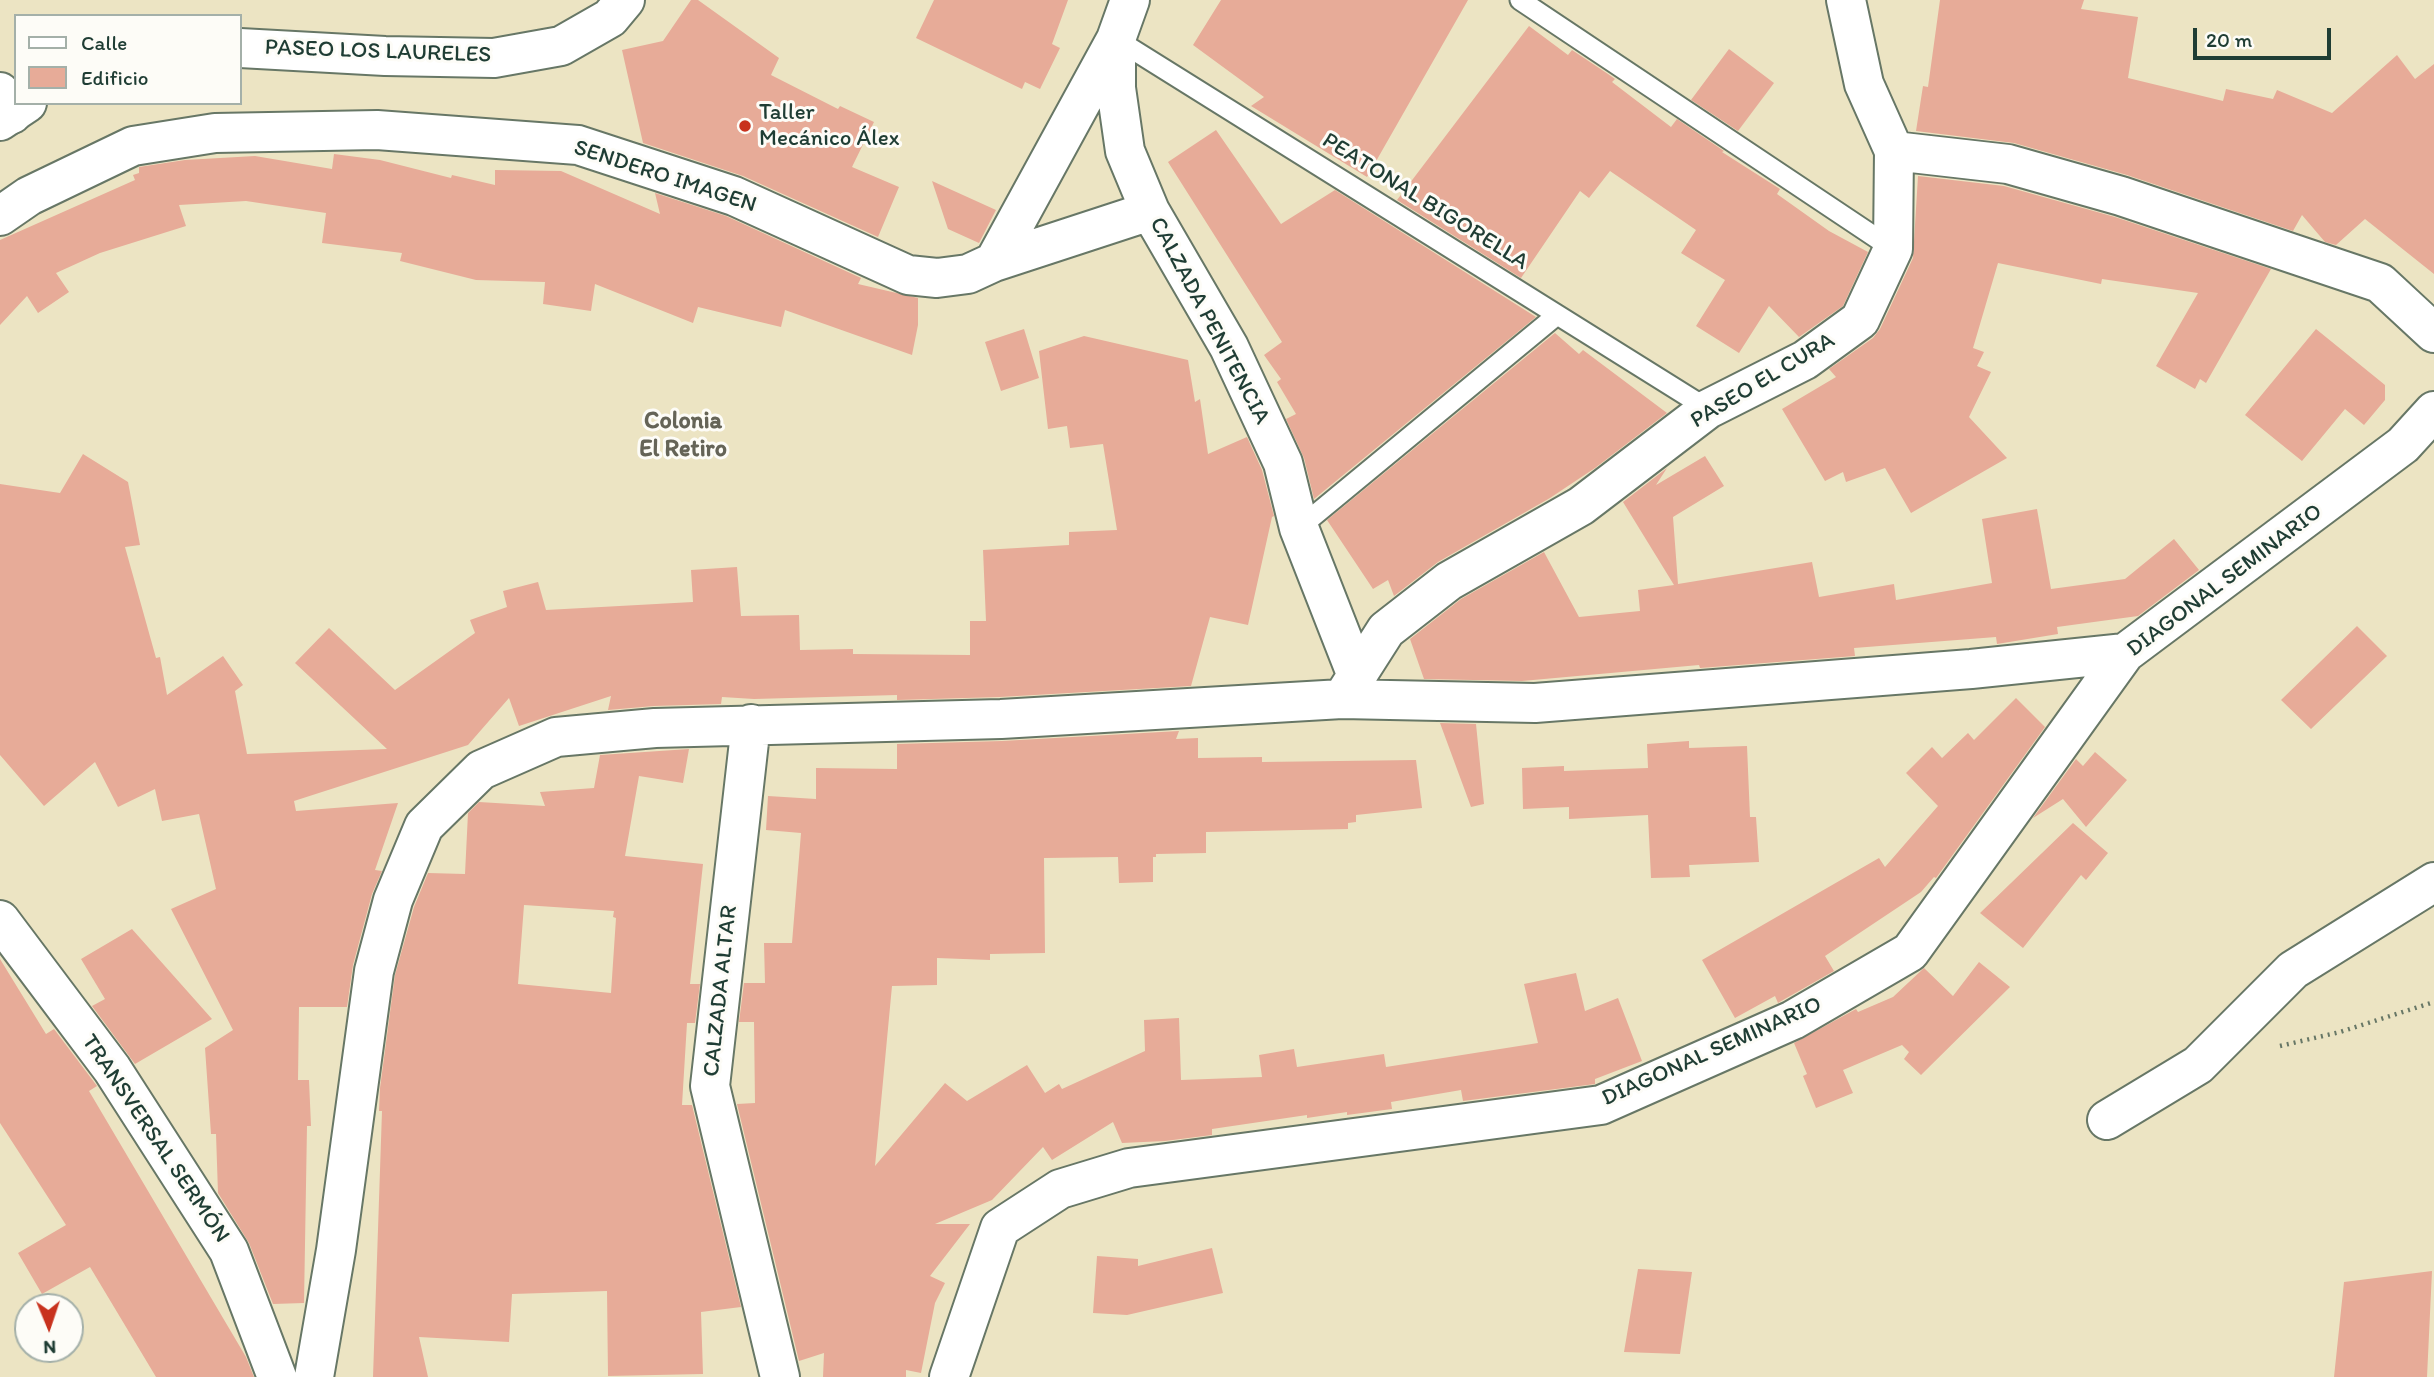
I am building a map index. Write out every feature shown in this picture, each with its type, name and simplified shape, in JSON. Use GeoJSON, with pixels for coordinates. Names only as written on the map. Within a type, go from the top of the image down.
{"type":"FeatureCollection","features":[{"type":"Feature","properties":{"kind":"street","name":"PASEO LOS LAURELES"},"geometry":{"type":"LineString","coordinates":[[242,48],[385,56],[494,58],[561,46],[610,18],[625,0]]}},
{"type":"Feature","properties":{"kind":"street","name":"CALZADA PENITENCIA"},"geometry":{"type":"LineString","coordinates":[[1130,0],[1116,39],[1116,88],[1125,152],[1150,211],[1229,347],[1283,463],[1299,528],[1350,687]]}},
{"type":"Feature","properties":{"kind":"street","name":"PASEO EL CURA"},"geometry":{"type":"LineString","coordinates":[[1350,687],[1386,629],[1449,581],[1581,506],[1708,410],[1805,360],[1860,320],[1893,249],[1894,151],[1864,84],[1846,0]]}},
{"type":"Feature","properties":{"kind":"street"},"geometry":{"type":"LineString","coordinates":[[993,262],[1116,39]]}},
{"type":"Feature","properties":{"kind":"street","name":"SENDERO IMAGEN"},"geometry":{"type":"LineString","coordinates":[[0,216],[29,196],[133,146],[215,133],[377,130],[578,145],[734,196],[908,275],[937,278],[968,274],[993,262],[1150,211]]}},
{"type":"Feature","properties":{"kind":"street"},"geometry":{"type":"LineString","coordinates":[[1894,151],[2008,164],[2121,196],[2380,283],[2434,333]]}},
{"type":"Feature","properties":{"kind":"street","name":"DIAGONAL SEMINARIO"},"geometry":{"type":"LineString","coordinates":[[949,1377],[1000,1228],[1059,1189],[1129,1168],[1601,1105],[1793,1020],[1910,952],[2125,653],[2403,445],[2434,411]]}},
{"type":"Feature","properties":{"kind":"street"},"geometry":{"type":"LineString","coordinates":[[314,1377],[336,1250],[374,971],[393,900],[424,826],[481,770],[556,737],[655,728],[751,724],[1001,719],[1350,687],[1535,703],[1971,670],[2125,653]]}},
{"type":"Feature","properties":{"kind":"street","name":"CALZADA ALTAR"},"geometry":{"type":"LineString","coordinates":[[751,724],[710,1086],[780,1377]]}},
{"type":"Feature","properties":{"kind":"street"},"geometry":{"type":"LineString","coordinates":[[2107,1120],[2198,1065],[2293,970],[2434,882]]}},
{"type":"Feature","properties":{"kind":"street","name":"TRANSVERSAL SERMÓN"},"geometry":{"type":"LineString","coordinates":[[0,920],[112,1069],[229,1251],[277,1377]]}},
{"type":"Feature","properties":{"kind":"lane"},"geometry":{"type":"LineString","coordinates":[[1520,0],[1893,249]]}},
{"type":"Feature","properties":{"kind":"lane","name":"PEATONAL BIGORELLA"},"geometry":{"type":"LineString","coordinates":[[1116,39],[1708,410]]}},
{"type":"Feature","properties":{"kind":"lane"},"geometry":{"type":"LineString","coordinates":[[1299,528],[1558,315]]}},
{"type":"Feature","properties":{"kind":"path"},"geometry":{"type":"LineString","coordinates":[[2276,1047],[2340,1032],[2434,1002]]}},
{"type":"Feature","properties":{"kind":"building"},"geometry":{"type":"Polygon","coordinates":[[[691,0],[698,0],[779,58],[771,75],[838,109],[840,106],[874,122],[852,167],[899,187],[878,237],[743,176],[643,143],[622,50],[663,41],[691,0]]]}},
{"type":"Feature","properties":{"kind":"building"},"geometry":{"type":"Polygon","coordinates":[[[934,0],[1068,0],[1052,44],[1060,48],[1040,89],[1025,82],[1022,89],[916,38],[934,0]]]}},
{"type":"Feature","properties":{"kind":"building"},"geometry":{"type":"Polygon","coordinates":[[[1221,0],[1468,0],[1367,177],[1251,106],[1264,97],[1193,45],[1221,0]]]}},
{"type":"Feature","properties":{"kind":"building"},"geometry":{"type":"Polygon","coordinates":[[[1940,0],[2084,0],[2081,9],[2138,17],[2128,78],[2223,101],[2226,89],[2273,99],[2277,90],[2332,113],[2397,55],[2415,79],[2434,64],[2434,274],[2365,219],[2336,245],[2325,242],[2302,215],[2293,231],[2127,175],[2014,143],[1916,131],[1923,86],[1928,87],[1940,0]]]}},
{"type":"Feature","properties":{"kind":"building"},"geometry":{"type":"Polygon","coordinates":[[[1529,26],[1568,55],[1572,50],[1608,74],[1615,79],[1612,82],[1671,127],[1677,119],[1780,189],[1777,194],[1829,231],[1868,252],[1843,306],[1799,337],[1769,306],[1739,353],[1696,326],[1725,280],[1681,253],[1696,230],[1610,171],[1589,198],[1580,191],[1521,278],[1397,200],[1529,26]]]}},
{"type":"Feature","properties":{"kind":"building"},"geometry":{"type":"Polygon","coordinates":[[[1729,49],[1774,83],[1738,131],[1691,100],[1729,49]]]}},
{"type":"Feature","properties":{"kind":"building"},"geometry":{"type":"Polygon","coordinates":[[[1216,130],[1281,224],[1335,190],[1536,317],[1314,499],[1304,458],[1286,419],[1296,414],[1277,382],[1281,379],[1264,355],[1282,342],[1168,162],[1216,130]]]}},
{"type":"Feature","properties":{"kind":"building"},"geometry":{"type":"Polygon","coordinates":[[[334,154],[380,160],[451,178],[452,175],[495,185],[495,170],[561,171],[660,214],[655,193],[726,216],[861,278],[858,284],[918,298],[918,325],[912,355],[785,310],[781,327],[698,307],[693,323],[595,284],[591,311],[543,304],[545,282],[476,280],[400,261],[402,253],[322,243],[326,213],[246,201],[179,205],[186,226],[100,253],[56,273],[69,292],[38,313],[27,296],[0,325],[0,240],[135,180],[133,175],[139,173],[139,167],[185,160],[255,156],[332,169],[334,154]]]}},
{"type":"Feature","properties":{"kind":"building"},"geometry":{"type":"Polygon","coordinates":[[[1918,176],[2004,186],[2115,217],[2271,269],[2206,383],[2200,379],[2195,389],[2156,366],[2198,293],[2102,279],[2101,284],[1998,263],[1973,348],[1984,352],[1977,366],[1991,372],[1969,417],[2007,458],[1911,513],[1885,468],[1846,482],[1843,472],[1825,481],[1782,409],[1836,377],[1829,369],[1873,338],[1880,329],[1913,258],[1918,176]]]}},
{"type":"Feature","properties":{"kind":"building"},"geometry":{"type":"Polygon","coordinates":[[[932,181],[996,210],[979,243],[948,229],[932,181]]]}},
{"type":"Feature","properties":{"kind":"building"},"geometry":{"type":"Polygon","coordinates":[[[1024,329],[1039,378],[1001,391],[985,342],[1024,329]]]}},
{"type":"Feature","properties":{"kind":"building"},"geometry":{"type":"Polygon","coordinates":[[[2316,329],[2385,385],[2385,400],[2364,425],[2345,409],[2302,461],[2245,415],[2316,329]]]}},
{"type":"Feature","properties":{"kind":"building"},"geometry":{"type":"Polygon","coordinates":[[[1555,333],[1579,354],[1583,350],[1667,413],[1595,468],[1550,498],[1438,562],[1394,596],[1388,580],[1373,589],[1327,520],[1555,333]]]}},
{"type":"Feature","properties":{"kind":"building"},"geometry":{"type":"Polygon","coordinates":[[[1084,336],[1188,360],[1195,402],[1200,399],[1208,454],[1247,437],[1262,470],[1274,516],[1248,625],[1210,617],[1191,686],[897,700],[897,695],[754,699],[722,697],[721,704],[608,710],[611,696],[519,726],[509,698],[468,745],[294,801],[296,811],[398,803],[375,870],[382,871],[372,894],[353,965],[347,1007],[299,1007],[298,1080],[309,1080],[311,1126],[307,1126],[304,1303],[273,1304],[249,1243],[218,1193],[216,1134],[211,1134],[205,1048],[233,1030],[171,909],[216,889],[199,814],[162,821],[155,789],[118,807],[95,762],[44,806],[0,755],[0,484],[60,493],[83,454],[128,482],[140,545],[125,547],[156,658],[160,657],[167,695],[223,656],[243,685],[235,691],[247,754],[387,749],[295,663],[329,628],[395,690],[475,633],[470,620],[507,607],[503,591],[538,582],[546,610],[693,602],[691,570],[737,567],[741,616],[799,615],[800,650],[853,649],[853,654],[970,655],[970,621],[986,621],[983,550],[1069,545],[1069,532],[1117,530],[1103,444],[1070,448],[1067,426],[1048,429],[1039,351],[1084,336]]]}},
{"type":"Feature","properties":{"kind":"building"},"geometry":{"type":"Polygon","coordinates":[[[1705,456],[1724,486],[1673,517],[1678,584],[1812,562],[1819,597],[1894,584],[1896,600],[1992,583],[1982,519],[2037,509],[2051,589],[2125,579],[2174,539],[2199,570],[2138,616],[2057,627],[2058,634],[1997,644],[1996,637],[1854,648],[1855,656],[1700,668],[1699,665],[1522,681],[1424,679],[1410,639],[1461,599],[1544,552],[1579,617],[1640,611],[1638,590],[1674,585],[1623,502],[1667,468],[1656,485],[1705,456]]]}},
{"type":"Feature","properties":{"kind":"building"},"geometry":{"type":"Polygon","coordinates":[[[2357,626],[2387,656],[2311,729],[2281,700],[2357,626]]]}},
{"type":"Feature","properties":{"kind":"building"},"geometry":{"type":"Polygon","coordinates":[[[2016,698],[2045,727],[1936,878],[1921,892],[1825,956],[1834,971],[1778,1003],[1775,996],[1735,1018],[1702,960],[1879,858],[1885,867],[1938,806],[1906,773],[1932,747],[1942,758],[1968,733],[1974,740],[2016,698]]]}},
{"type":"Feature","properties":{"kind":"building"},"geometry":{"type":"Polygon","coordinates":[[[1440,723],[1476,724],[1484,804],[1471,807],[1440,723]]]}},
{"type":"Feature","properties":{"kind":"building"},"geometry":{"type":"Polygon","coordinates":[[[1179,731],[1176,739],[1198,738],[1198,758],[1262,757],[1262,762],[1416,760],[1422,808],[1356,815],[1356,822],[1348,823],[1348,829],[1206,832],[1206,853],[1156,854],[1156,857],[1153,857],[1153,882],[1119,883],[1118,857],[1044,858],[1045,953],[990,954],[990,960],[937,958],[937,985],[892,986],[875,1166],[945,1083],[967,1101],[1027,1065],[1045,1093],[1059,1084],[1062,1089],[1145,1051],[1144,1020],[1179,1018],[1181,1080],[1262,1077],[1259,1055],[1294,1049],[1297,1067],[1384,1054],[1386,1067],[1538,1043],[1524,984],[1576,973],[1585,1011],[1618,998],[1642,1061],[1595,1079],[1595,1084],[1463,1101],[1461,1090],[1391,1102],[1392,1109],[1307,1118],[1307,1115],[1212,1129],[1212,1135],[1165,1141],[1122,1143],[1113,1122],[1052,1160],[1043,1147],[992,1200],[935,1224],[970,1224],[930,1276],[945,1283],[935,1303],[921,1373],[906,1370],[906,1377],[823,1377],[824,1353],[799,1361],[737,1104],[755,1103],[754,1022],[739,1022],[744,983],[765,983],[764,943],[792,943],[801,833],[766,830],[768,796],[816,799],[816,768],[897,769],[897,744],[1179,731]]]}},
{"type":"Feature","properties":{"kind":"building"},"geometry":{"type":"Polygon","coordinates":[[[1689,741],[1689,748],[1747,746],[1750,817],[1756,817],[1759,862],[1689,865],[1690,877],[1651,878],[1648,815],[1569,819],[1569,807],[1523,809],[1522,768],[1564,766],[1564,771],[1648,768],[1647,744],[1689,741]]]}},
{"type":"Feature","properties":{"kind":"building"},"geometry":{"type":"Polygon","coordinates":[[[689,749],[683,783],[639,776],[625,856],[703,864],[690,984],[700,984],[695,1023],[687,1023],[682,1105],[692,1105],[741,1307],[701,1312],[703,1374],[608,1376],[607,1291],[512,1294],[509,1342],[419,1337],[428,1377],[373,1377],[382,1111],[379,1111],[380,1088],[395,975],[414,907],[428,873],[465,874],[468,813],[479,802],[545,806],[540,792],[594,788],[600,755],[689,749]],[[524,905],[518,984],[611,993],[616,918],[613,917],[614,911],[524,905]]]}},
{"type":"Feature","properties":{"kind":"building"},"geometry":{"type":"Polygon","coordinates":[[[2095,752],[2127,780],[2086,827],[2063,799],[2033,818],[2076,759],[2083,766],[2095,752]]]}},
{"type":"Feature","properties":{"kind":"building"},"geometry":{"type":"Polygon","coordinates":[[[2073,823],[2108,853],[2086,880],[2081,875],[2023,948],[1980,913],[2073,823]]]}},
{"type":"Feature","properties":{"kind":"building"},"geometry":{"type":"Polygon","coordinates":[[[132,929],[212,1019],[135,1064],[92,1006],[105,999],[81,959],[132,929]]]}},
{"type":"Feature","properties":{"kind":"building"},"geometry":{"type":"Polygon","coordinates":[[[0,959],[46,1034],[54,1029],[97,1086],[89,1091],[246,1357],[254,1377],[156,1377],[90,1267],[41,1293],[18,1253],[66,1225],[0,1123],[0,959]]]}},
{"type":"Feature","properties":{"kind":"building"},"geometry":{"type":"Polygon","coordinates":[[[1979,962],[2010,987],[1921,1075],[1904,1059],[1909,1052],[1902,1045],[1843,1070],[1853,1093],[1816,1108],[1803,1076],[1807,1074],[1794,1043],[1856,1009],[1858,1012],[1893,997],[1924,968],[1953,996],[1979,962]]]}},
{"type":"Feature","properties":{"kind":"building"},"geometry":{"type":"Polygon","coordinates":[[[1212,1248],[1223,1293],[1127,1315],[1093,1313],[1097,1256],[1138,1259],[1138,1266],[1212,1248]]]}},
{"type":"Feature","properties":{"kind":"building"},"geometry":{"type":"Polygon","coordinates":[[[1638,1269],[1692,1272],[1680,1354],[1624,1352],[1638,1269]]]}},
{"type":"Feature","properties":{"kind":"building"},"geometry":{"type":"Polygon","coordinates":[[[2432,1271],[2427,1377],[2334,1377],[2344,1282],[2432,1271]]]}},
{"type":"Feature","properties":{"kind":"place","name":"Taller Mecánico Álex"},"geometry":{"type":"Point","coordinates":[745,126]}},
{"type":"Feature","properties":{"kind":"district","name":"Colonia El Retiro"},"geometry":{"type":"Point","coordinates":[683,436]}}]}
